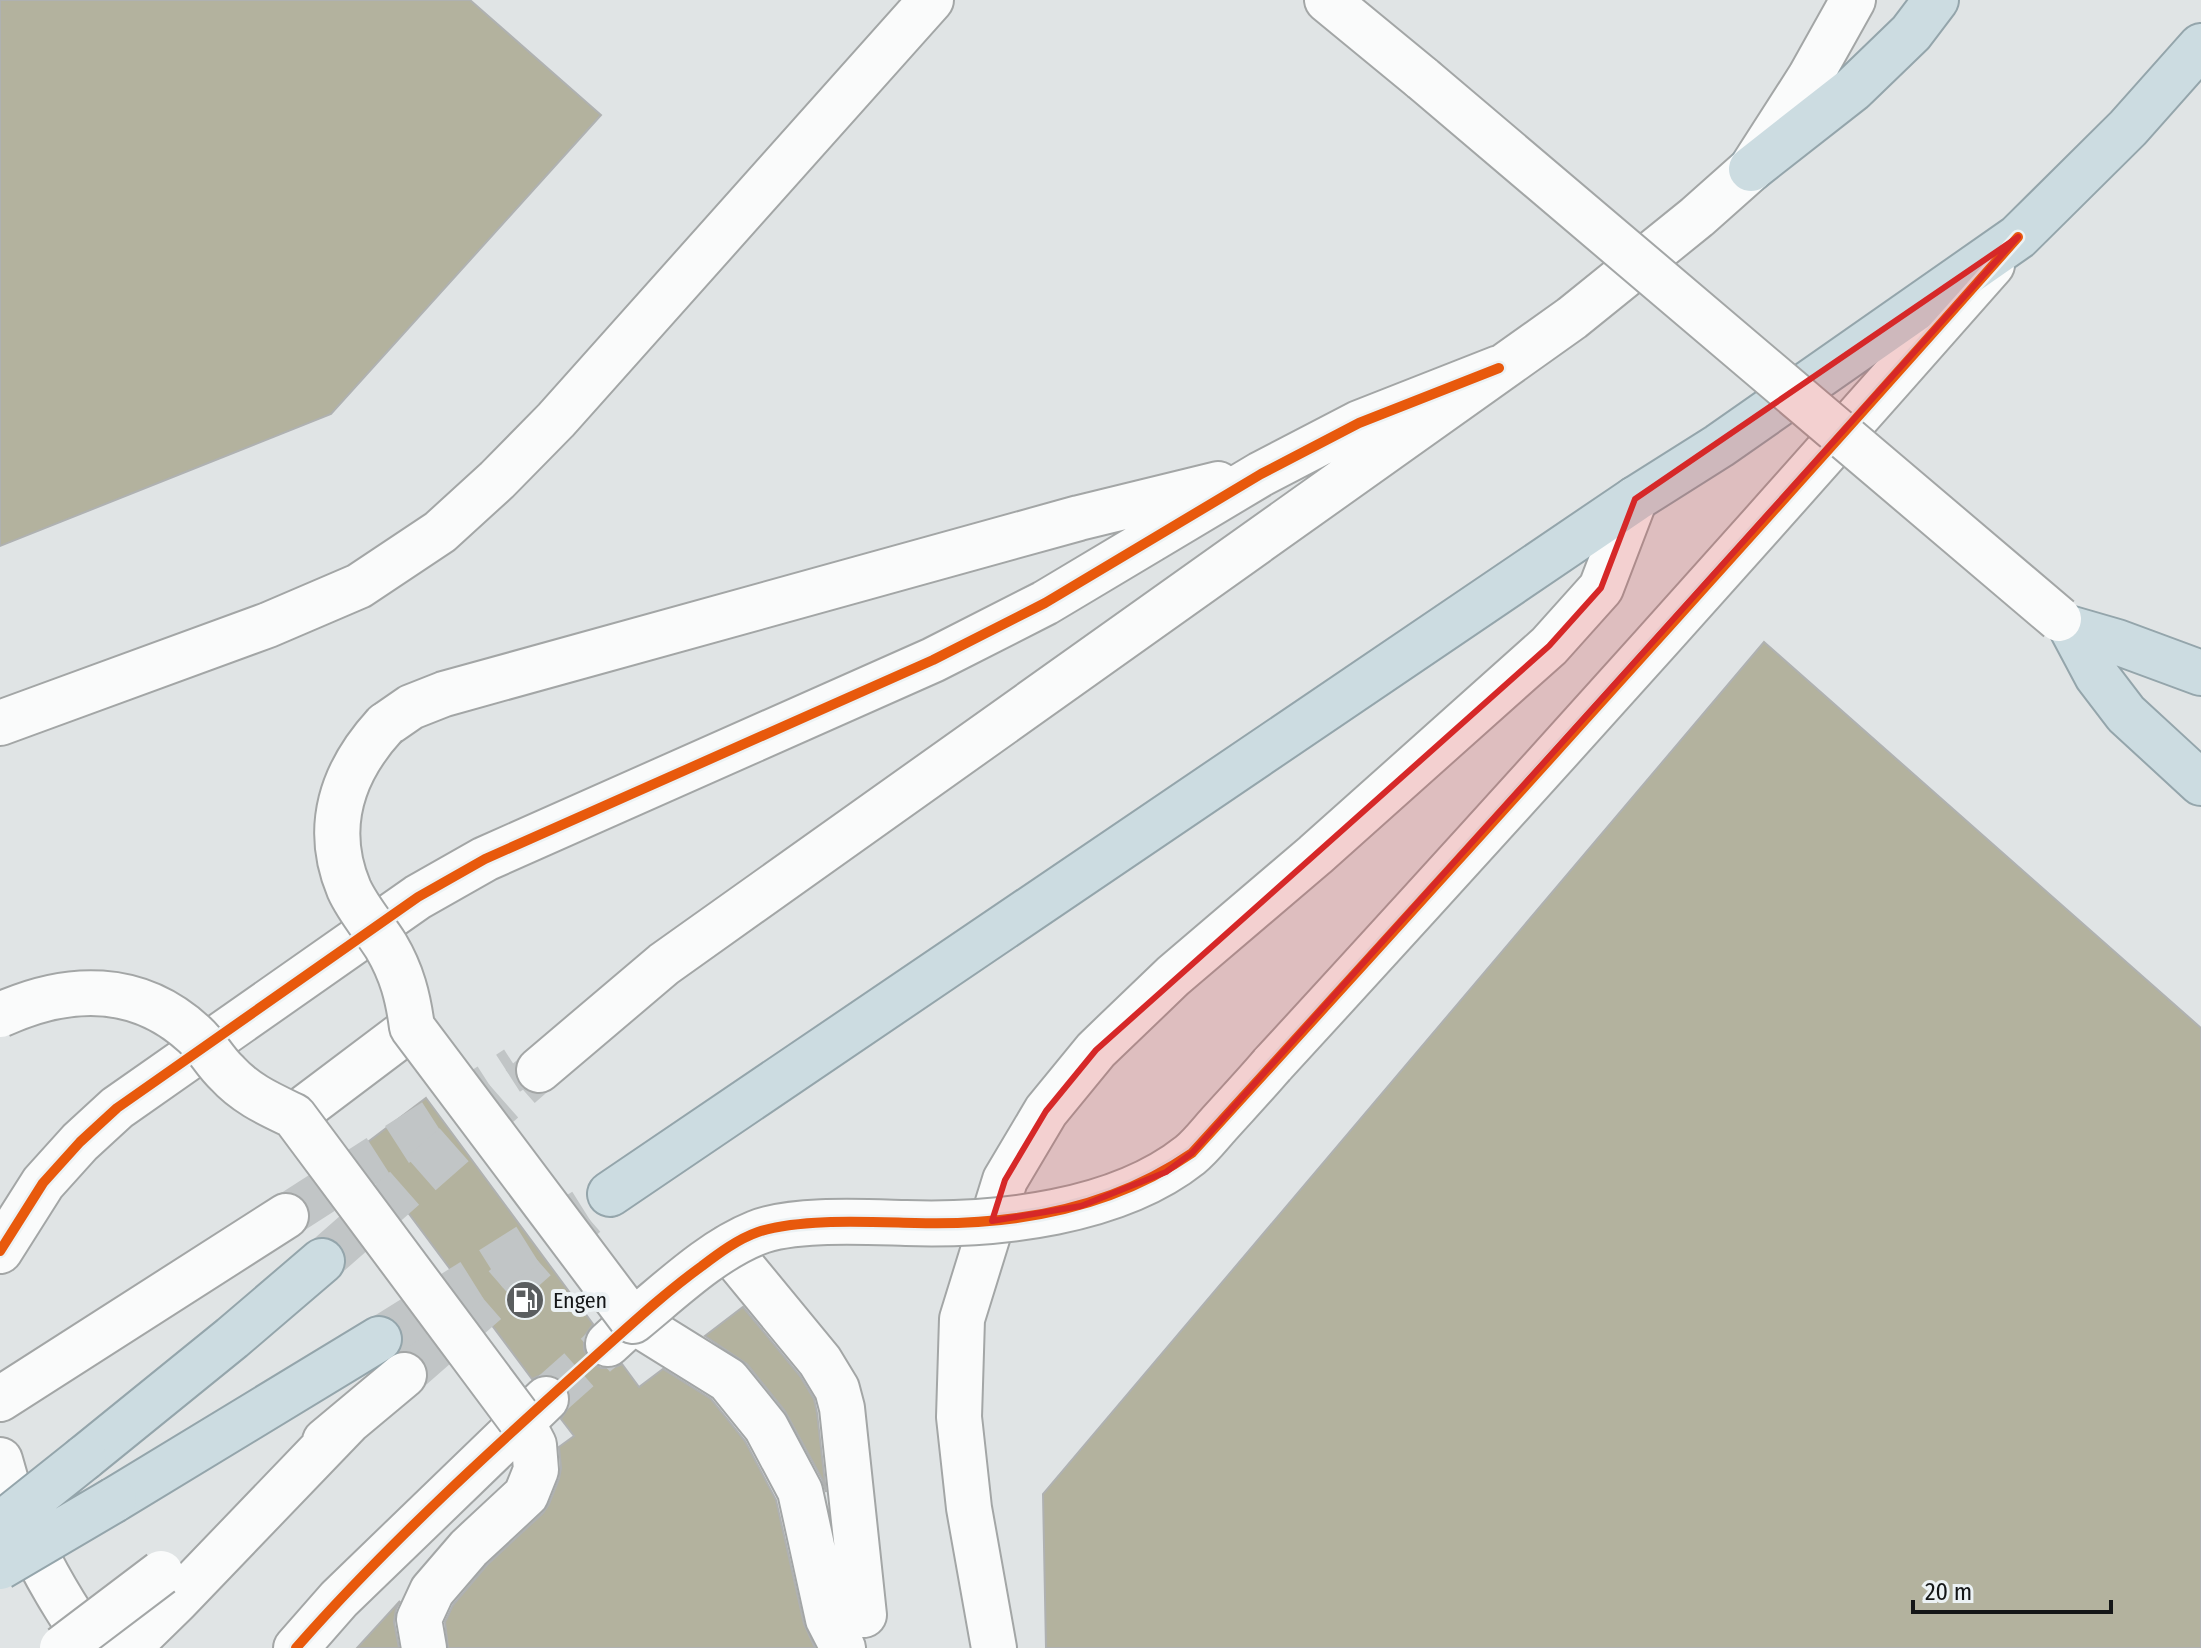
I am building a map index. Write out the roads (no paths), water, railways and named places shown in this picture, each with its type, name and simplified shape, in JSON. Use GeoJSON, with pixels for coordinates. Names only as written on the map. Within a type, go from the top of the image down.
{"type":"FeatureCollection","features":[{"type":"Feature","properties":{"kind":"highway"},"geometry":{"type":"LineString","coordinates":[[1751,169],[1853,89],[1911,33],[1936,0]]}},
{"type":"Feature","properties":{"kind":"highway"},"geometry":{"type":"LineString","coordinates":[[610,1194],[1635,499],[1719,446],[2018,237],[2128,128],[2201,46]]}},
{"type":"Feature","properties":{"kind":"highway"},"geometry":{"type":"LineString","coordinates":[[2066,624],[2201,673]]}},
{"type":"Feature","properties":{"kind":"highway"},"geometry":{"type":"LineString","coordinates":[[2066,624],[2097,676],[2126,714],[2201,783]]}},
{"type":"Feature","properties":{"kind":"highway"},"geometry":{"type":"LineString","coordinates":[[0,1525],[232,1338],[322,1261]]}},
{"type":"Feature","properties":{"kind":"highway"},"geometry":{"type":"LineString","coordinates":[[0,1567],[379,1339]]}},
{"type":"Feature","properties":{"kind":"street"},"geometry":{"type":"LineString","coordinates":[[0,723],[253,631],[359,586],[440,532],[556,420],[931,0]]}},
{"type":"Feature","properties":{"kind":"street"},"geometry":{"type":"LineString","coordinates":[[1327,0],[2066,624]]}},
{"type":"Feature","properties":{"kind":"street"},"geometry":{"type":"LineString","coordinates":[[527,1069],[664,964],[1572,318],[1751,169],[1810,77],[1853,0]]}},
{"type":"Feature","properties":{"kind":"street"},"geometry":{"type":"LineString","coordinates":[[621,1333],[678,1284],[727,1248],[757,1232],[789,1225],[863,1222],[943,1224],[1013,1219],[1081,1206],[1134,1187],[1166,1172],[1192,1153],[1425,900],[2018,237]]}},
{"type":"Feature","properties":{"kind":"street"},"geometry":{"type":"LineString","coordinates":[[0,1251],[43,1183],[80,1142],[117,1108],[418,897],[485,859],[947,653],[1045,603],[1261,474],[1359,423],[1499,368]]}},
{"type":"Feature","properties":{"kind":"street"},"geometry":{"type":"LineString","coordinates":[[853,1632],[828,1619],[800,1491],[766,1427],[728,1380],[621,1333],[412,1027],[408,993],[388,949],[350,891],[336,837],[340,803],[350,771],[366,745],[385,725],[411,707],[444,694],[1079,518],[1261,474]]}},
{"type":"Feature","properties":{"kind":"street"},"geometry":{"type":"LineString","coordinates":[[994,1648],[969,1508],[959,1417],[962,1319],[1005,1180],[1046,1111],[1096,1050],[1173,976],[1315,855],[1549,646],[1601,588],[1635,499]]}},
{"type":"Feature","properties":{"kind":"street"},"geometry":{"type":"LineString","coordinates":[[0,1015],[24,1004],[60,994],[125,995],[157,1006],[196,1036],[227,1074],[252,1096],[294,1116],[534,1410],[536,1470],[526,1495],[469,1548],[432,1591],[419,1619],[424,1648]]}},
{"type":"Feature","properties":{"kind":"street"},"geometry":{"type":"LineString","coordinates":[[294,1116],[412,1027]]}},
{"type":"Feature","properties":{"kind":"street"},"geometry":{"type":"LineString","coordinates":[[0,1399],[286,1216]]}},
{"type":"Feature","properties":{"kind":"street"},"geometry":{"type":"LineString","coordinates":[[727,1248],[837,1389],[842,1408],[853,1632]]}},
{"type":"Feature","properties":{"kind":"street"},"geometry":{"type":"LineString","coordinates":[[62,1648],[169,1587],[348,1422],[404,1375]]}},
{"type":"Feature","properties":{"kind":"street"},"geometry":{"type":"LineString","coordinates":[[296,1648],[339,1599],[534,1410]]}},
{"type":"Feature","properties":{"kind":"street"},"geometry":{"type":"LineString","coordinates":[[0,1460],[9,1495],[31,1548],[93,1648]]}},
{"type":"Feature","properties":{"kind":"street"},"geometry":{"type":"LineString","coordinates":[[128,1648],[169,1587]]}},
{"type":"Feature","properties":{"kind":"tunnel"},"geometry":{"type":"LineString","coordinates":[[286,1216],[516,1068]]}},
{"type":"Feature","properties":{"kind":"tunnel"},"geometry":{"type":"LineString","coordinates":[[322,1261],[539,1070]]}},
{"type":"Feature","properties":{"kind":"tunnel"},"geometry":{"type":"LineString","coordinates":[[404,1375],[610,1194]]}},
{"type":"Feature","properties":{"kind":"tunnel"},"geometry":{"type":"LineString","coordinates":[[379,1339],[610,1194]]}},
{"type":"Feature","properties":{"kind":"tunnel"},"geometry":{"type":"LineString","coordinates":[[546,1399],[608,1344]]}},
{"type":"Feature","properties":{"kind":"place","name":"Engen"},"geometry":{"type":"Point","coordinates":[525,1300]}}]}
